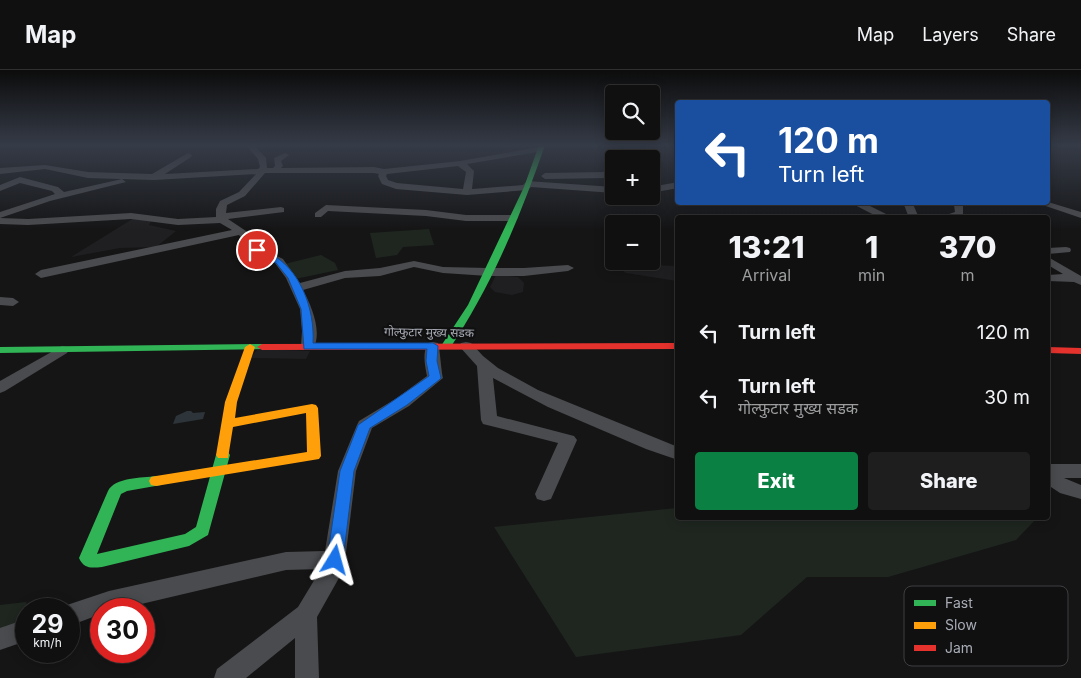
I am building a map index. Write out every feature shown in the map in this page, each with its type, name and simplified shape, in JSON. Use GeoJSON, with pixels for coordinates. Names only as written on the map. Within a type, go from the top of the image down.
{"type":"FeatureCollection","features":[{"type":"Feature","properties":{"kind":"street"},"geometry":{"type":"LineString","coordinates":[[79,173],[154,177],[218,173]]}},
{"type":"Feature","properties":{"kind":"street"},"geometry":{"type":"LineString","coordinates":[[154,177],[160,173]]}},
{"type":"Feature","properties":{"kind":"street"},"geometry":{"type":"LineString","coordinates":[[222,219],[221,209],[223,203],[242,194],[261,173]]}},
{"type":"Feature","properties":{"kind":"street"},"geometry":{"type":"LineString","coordinates":[[383,173],[382,176],[386,182],[396,186],[467,192],[605,175]]}},
{"type":"Feature","properties":{"kind":"street"},"geometry":{"type":"LineString","coordinates":[[467,192],[470,173]]}},
{"type":"Feature","properties":{"kind":"street"},"geometry":{"type":"LineString","coordinates":[[226,678],[306,615],[333,569],[347,471],[365,425],[403,402],[435,378],[432,361],[439,346],[474,305],[531,173]]}},
{"type":"Feature","properties":{"kind":"street"},"geometry":{"type":"LineString","coordinates":[[1,215],[62,196],[144,177]]}},
{"type":"Feature","properties":{"kind":"street"},"geometry":{"type":"LineString","coordinates":[[0,188],[20,180],[37,186],[55,189],[62,196]]}},
{"type":"Feature","properties":{"kind":"street"},"geometry":{"type":"LineString","coordinates":[[528,183],[605,190]]}},
{"type":"Feature","properties":{"kind":"street"},"geometry":{"type":"LineString","coordinates":[[660,188],[675,186]]}},
{"type":"Feature","properties":{"kind":"street"},"geometry":{"type":"LineString","coordinates":[[860,205],[881,215]]}},
{"type":"Feature","properties":{"kind":"street"},"geometry":{"type":"LineString","coordinates":[[956,215],[960,214],[959,205]]}},
{"type":"Feature","properties":{"kind":"street"},"geometry":{"type":"LineString","coordinates":[[1047,205],[1081,216]]}},
{"type":"Feature","properties":{"kind":"street"},"geometry":{"type":"LineString","coordinates":[[318,215],[326,208],[426,213],[466,218],[513,218]]}},
{"type":"Feature","properties":{"kind":"street"},"geometry":{"type":"LineString","coordinates":[[1,215],[28,222],[131,216],[178,222],[222,219],[281,210]]}},
{"type":"Feature","properties":{"kind":"street"},"geometry":{"type":"LineString","coordinates":[[222,219],[241,231],[257,250],[279,261],[292,278],[306,309],[309,331],[308,346]]}},
{"type":"Feature","properties":{"kind":"street"},"geometry":{"type":"LineString","coordinates":[[41,274],[241,231]]}},
{"type":"Feature","properties":{"kind":"street"},"geometry":{"type":"LineString","coordinates":[[1050,251],[1066,250]]}},
{"type":"Feature","properties":{"kind":"street"},"geometry":{"type":"LineString","coordinates":[[1050,261],[1078,279]]}},
{"type":"Feature","properties":{"kind":"street"},"geometry":{"type":"LineString","coordinates":[[296,288],[345,275],[380,272],[414,264],[443,270],[488,272],[524,272],[568,268]]}},
{"type":"Feature","properties":{"kind":"street"},"geometry":{"type":"LineString","coordinates":[[1050,278],[1078,279]]}},
{"type":"Feature","properties":{"kind":"street","name":"गोल्फुटार मुख्य सडक"},"geometry":{"type":"LineString","coordinates":[[1,351],[308,346],[675,346]]}},
{"type":"Feature","properties":{"kind":"street"},"geometry":{"type":"LineString","coordinates":[[466,346],[484,366],[565,409],[675,453]]}},
{"type":"Feature","properties":{"kind":"street"},"geometry":{"type":"LineString","coordinates":[[227,424],[312,408],[314,456],[219,472],[124,486],[115,491],[87,558],[90,561],[102,560],[190,540],[203,531],[219,472],[225,450],[228,410],[250,347]]}},
{"type":"Feature","properties":{"kind":"street"},"geometry":{"type":"LineString","coordinates":[[0,388],[62,350]]}},
{"type":"Feature","properties":{"kind":"street"},"geometry":{"type":"LineString","coordinates":[[1050,350],[1081,351]]}},
{"type":"Feature","properties":{"kind":"street"},"geometry":{"type":"LineString","coordinates":[[484,366],[490,404],[489,420],[568,440],[544,494]]}},
{"type":"Feature","properties":{"kind":"street"},"geometry":{"type":"LineString","coordinates":[[1050,472],[1081,471]]}},
{"type":"Feature","properties":{"kind":"street"},"geometry":{"type":"LineString","coordinates":[[1050,476],[1053,481],[1071,490],[1081,492]]}},
{"type":"Feature","properties":{"kind":"street"},"geometry":{"type":"LineString","coordinates":[[80,611],[109,601],[286,561],[335,560]]}},
{"type":"Feature","properties":{"kind":"street"},"geometry":{"type":"LineString","coordinates":[[306,615],[307,678]]}},
{"type":"Feature","properties":{"kind":"street"},"geometry":{"type":"LineString","coordinates":[[0,639],[15,634]]}},
{"type":"Feature","properties":{"kind":"shaded area"},"geometry":{"type":"Polygon","coordinates":[[[134,218],[151,221],[149,225],[176,231],[156,247],[120,248],[71,257],[134,218]]]}},
{"type":"Feature","properties":{"kind":"shaded area"},"geometry":{"type":"Polygon","coordinates":[[[429,229],[434,245],[403,247],[397,255],[376,258],[370,233],[429,229]]]}},
{"type":"Feature","properties":{"kind":"shaded area"},"geometry":{"type":"Polygon","coordinates":[[[321,255],[335,263],[338,270],[295,279],[285,264],[321,255]]]}},
{"type":"Feature","properties":{"kind":"shaded area"},"geometry":{"type":"Polygon","coordinates":[[[660,265],[675,266],[675,281],[626,273],[625,270],[660,270],[660,265]]]}},
{"type":"Feature","properties":{"kind":"shaded area"},"geometry":{"type":"Polygon","coordinates":[[[496,275],[518,277],[524,283],[523,292],[512,295],[495,292],[490,287],[496,275]]]}},
{"type":"Feature","properties":{"kind":"shaded area"},"geometry":{"type":"Polygon","coordinates":[[[258,349],[310,351],[306,359],[250,358],[258,349]]]}},
{"type":"Feature","properties":{"kind":"shaded area"},"geometry":{"type":"Polygon","coordinates":[[[187,411],[193,413],[205,412],[203,419],[173,424],[176,416],[187,411]]]}},
{"type":"Feature","properties":{"kind":"shaded area"},"geometry":{"type":"Polygon","coordinates":[[[675,508],[675,520],[1035,520],[1016,540],[888,577],[807,577],[741,635],[576,657],[494,527],[675,508]]]}},
{"type":"Feature","properties":{"kind":"shaded area"},"geometry":{"type":"Polygon","coordinates":[[[15,603],[15,626],[0,632],[0,605],[15,603]]]}},
{"type":"Feature","properties":{"kind":"traffic: fast"},"geometry":{"type":"LineString","coordinates":[[446,346],[473,305],[532,173]]}},
{"type":"Feature","properties":{"kind":"traffic: fast"},"geometry":{"type":"LineString","coordinates":[[0,350],[262,347]]}},
{"type":"Feature","properties":{"kind":"traffic: fast"},"geometry":{"type":"LineString","coordinates":[[156,481],[124,486],[115,491],[87,558],[90,561],[102,560],[189,540],[203,531],[223,455]]}},
{"type":"Feature","properties":{"kind":"traffic: slow"},"geometry":{"type":"LineString","coordinates":[[223,455],[231,402],[250,347]]}},
{"type":"Feature","properties":{"kind":"traffic: slow"},"geometry":{"type":"LineString","coordinates":[[156,481],[314,456],[312,408],[227,424]]}},
{"type":"Feature","properties":{"kind":"traffic: jam"},"geometry":{"type":"LineString","coordinates":[[262,347],[675,346]]}},
{"type":"Feature","properties":{"kind":"traffic: jam"},"geometry":{"type":"LineString","coordinates":[[1050,350],[1081,351]]}},
{"type":"Feature","properties":{"kind":"route"},"geometry":{"type":"LineString","coordinates":[[257,250],[279,261],[292,278],[306,309],[309,331],[308,346],[433,346],[432,361],[435,378],[403,402],[365,425],[347,471],[335,560]]}}]}
